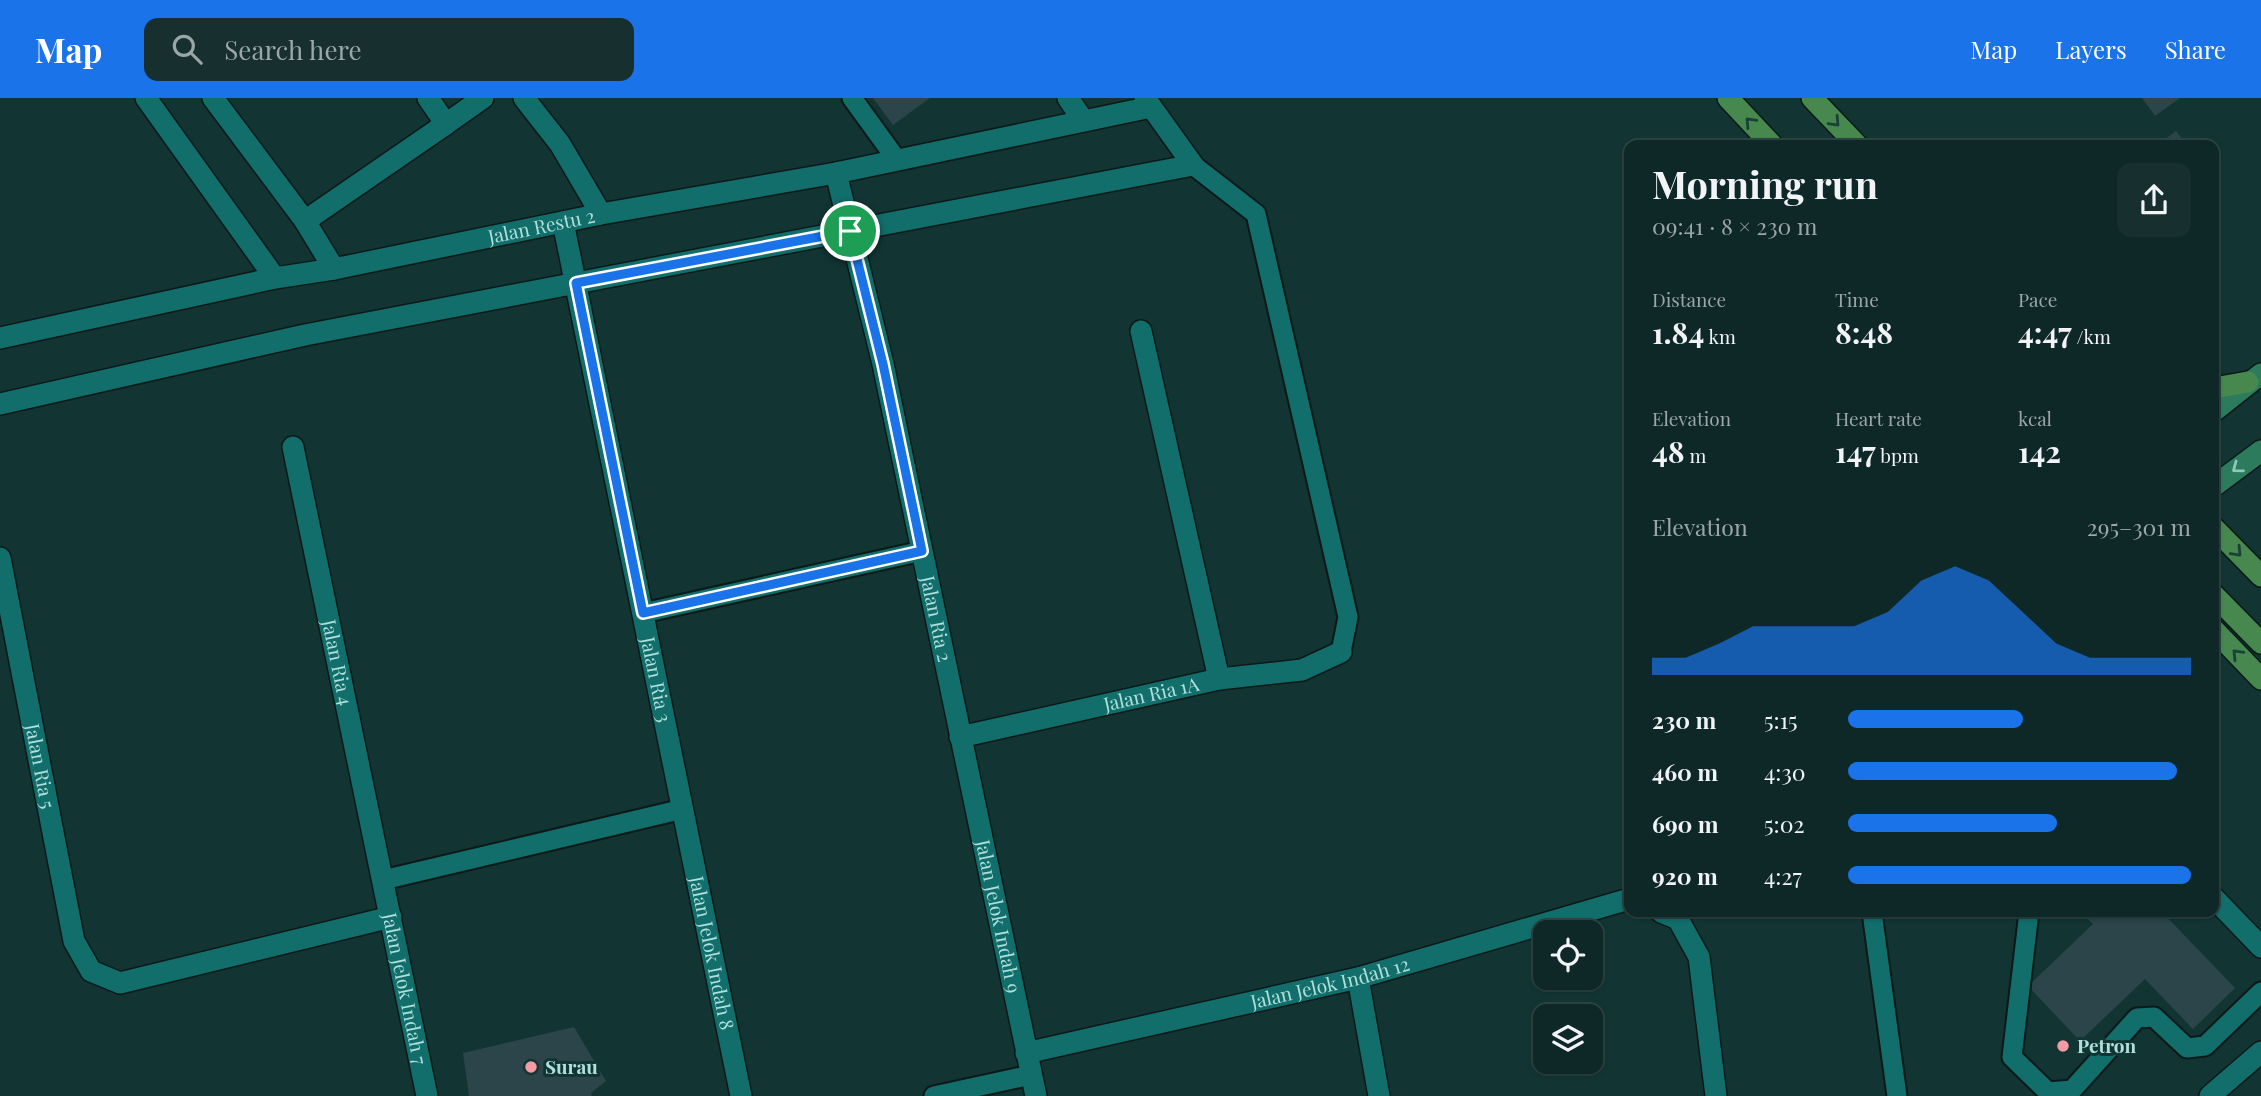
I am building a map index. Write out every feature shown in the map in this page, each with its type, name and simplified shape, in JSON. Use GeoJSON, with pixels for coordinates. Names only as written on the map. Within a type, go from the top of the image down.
{"type":"FeatureCollection","features":[{"type":"Feature","properties":{"kind":"main road"},"geometry":{"type":"LineString","coordinates":[[1728,98],[1767,140]]}},
{"type":"Feature","properties":{"kind":"main road"},"geometry":{"type":"LineString","coordinates":[[1812,98],[1852,140]]}},
{"type":"Feature","properties":{"kind":"main road"},"geometry":{"type":"LineString","coordinates":[[2219,387],[2255,378]]}},
{"type":"Feature","properties":{"kind":"main road"},"geometry":{"type":"LineString","coordinates":[[2219,533],[2261,576]]}},
{"type":"Feature","properties":{"kind":"main road"},"geometry":{"type":"LineString","coordinates":[[2219,600],[2261,643]]}},
{"type":"Feature","properties":{"kind":"main road"},"geometry":{"type":"LineString","coordinates":[[2219,635],[2261,678]]}},
{"type":"Feature","properties":{"kind":"street"},"geometry":{"type":"LineString","coordinates":[[146,98],[275,278]]}},
{"type":"Feature","properties":{"kind":"street"},"geometry":{"type":"LineString","coordinates":[[213,98],[305,221],[334,269]]}},
{"type":"Feature","properties":{"kind":"street"},"geometry":{"type":"LineString","coordinates":[[428,98],[446,124]]}},
{"type":"Feature","properties":{"kind":"street"},"geometry":{"type":"LineString","coordinates":[[305,221],[483,98]]}},
{"type":"Feature","properties":{"kind":"street"},"geometry":{"type":"LineString","coordinates":[[524,98],[560,144],[601,214]]}},
{"type":"Feature","properties":{"kind":"street"},"geometry":{"type":"LineString","coordinates":[[1068,98],[1083,120]]}},
{"type":"Feature","properties":{"kind":"street","name":"Jalan Restu 2"},"geometry":{"type":"LineString","coordinates":[[0,338],[275,278],[334,269],[601,214],[836,173],[1083,120],[1148,102],[1193,165]]}},
{"type":"Feature","properties":{"kind":"street"},"geometry":{"type":"LineString","coordinates":[[0,404],[305,335],[1193,165]]}},
{"type":"Feature","properties":{"kind":"street","name":"Jalan Ria 2"},"geometry":{"type":"LineString","coordinates":[[836,173],[883,364],[960,737]]}},
{"type":"Feature","properties":{"kind":"street","name":"Jalan Ria 3"},"geometry":{"type":"LineString","coordinates":[[563,222],[683,809]]}},
{"type":"Feature","properties":{"kind":"street"},"geometry":{"type":"LineString","coordinates":[[1141,331],[1219,679]]}},
{"type":"Feature","properties":{"kind":"street"},"geometry":{"type":"LineString","coordinates":[[2219,407],[2255,378]]}},
{"type":"Feature","properties":{"kind":"street","name":"Jalan Ria 4"},"geometry":{"type":"LineString","coordinates":[[293,447],[383,880]]}},
{"type":"Feature","properties":{"kind":"street"},"geometry":{"type":"LineString","coordinates":[[2219,482],[2261,451]]}},
{"type":"Feature","properties":{"kind":"street","name":"Jalan Ria 5"},"geometry":{"type":"LineString","coordinates":[[0,558],[74,941],[91,971],[120,983],[391,917]]}},
{"type":"Feature","properties":{"kind":"street","name":"Jalan Ria 1A"},"geometry":{"type":"LineString","coordinates":[[960,737],[1219,679],[1302,670],[1341,652]]}},
{"type":"Feature","properties":{"kind":"street","name":"Jalan Jelok Indah 9"},"geometry":{"type":"LineString","coordinates":[[960,737],[1036,1096]]}},
{"type":"Feature","properties":{"kind":"street","name":"Jalan Jelok Indah 8"},"geometry":{"type":"LineString","coordinates":[[683,809],[741,1096]]}},
{"type":"Feature","properties":{"kind":"street","name":"Jalan Jelok Indah 7"},"geometry":{"type":"LineString","coordinates":[[383,880],[427,1096]]}},
{"type":"Feature","properties":{"kind":"street","name":"Jalan Jelok Indah 12"},"geometry":{"type":"LineString","coordinates":[[1026,1053],[1358,978],[1624,900]]}},
{"type":"Feature","properties":{"kind":"street"},"geometry":{"type":"LineString","coordinates":[[2219,903],[2261,947]]}},
{"type":"Feature","properties":{"kind":"street"},"geometry":{"type":"LineString","coordinates":[[1671,917],[1699,957],[1716,1096]]}},
{"type":"Feature","properties":{"kind":"street"},"geometry":{"type":"LineString","coordinates":[[1358,978],[1379,1096]]}},
{"type":"Feature","properties":{"kind":"street"},"geometry":{"type":"LineString","coordinates":[[2210,1096],[2261,1052]]}},
{"type":"Feature","properties":{"kind":"lane"},"geometry":{"type":"LineString","coordinates":[[852,98],[897,160]]}},
{"type":"Feature","properties":{"kind":"lane"},"geometry":{"type":"LineString","coordinates":[[1193,165],[1256,214],[1348,617],[1341,652]]}},
{"type":"Feature","properties":{"kind":"lane"},"geometry":{"type":"LineString","coordinates":[[643,613],[922,551]]}},
{"type":"Feature","properties":{"kind":"lane"},"geometry":{"type":"LineString","coordinates":[[383,880],[683,809]]}},
{"type":"Feature","properties":{"kind":"lane"},"geometry":{"type":"LineString","coordinates":[[1873,917],[1897,1096]]}},
{"type":"Feature","properties":{"kind":"lane"},"geometry":{"type":"LineString","coordinates":[[2028,917],[2012,1057],[2048,1092],[2072,1090],[2137,1018],[2154,1017],[2187,1048],[2205,1046],[2261,992]]}},
{"type":"Feature","properties":{"kind":"lane"},"geometry":{"type":"LineString","coordinates":[[934,1096],[1031,1075]]}},
{"type":"Feature","properties":{"kind":"building"},"geometry":{"type":"Polygon","coordinates":[[[873,98],[930,98],[893,125],[873,98]]]}},
{"type":"Feature","properties":{"kind":"building"},"geometry":{"type":"Polygon","coordinates":[[[2142,98],[2180,98],[2155,116],[2142,98]]]}},
{"type":"Feature","properties":{"kind":"building"},"geometry":{"type":"Polygon","coordinates":[[[2176,131],[2183,140],[2164,140],[2176,131]]]}},
{"type":"Feature","properties":{"kind":"building"},"geometry":{"type":"Polygon","coordinates":[[[2086,917],[2167,917],[2235,988],[2193,1029],[2145,979],[2080,1041],[2028,986],[2093,924],[2086,917]]]}},
{"type":"Feature","properties":{"kind":"building","name":"Surau"},"geometry":{"type":"Polygon","coordinates":[[[574,1027],[606,1081],[591,1093],[592,1096],[469,1096],[463,1053],[574,1027]]]}},
{"type":"Feature","properties":{"kind":"place","name":"Petron"},"geometry":{"type":"Point","coordinates":[2063,1046]}},
{"type":"Feature","properties":{"kind":"place","name":"Surau"},"geometry":{"type":"Point","coordinates":[531,1067]}},
{"type":"Feature","properties":{"kind":"route"},"geometry":{"type":"LineString","coordinates":[[850,231],[883,364],[922,551],[643,613],[576,283],[850,231]]}}]}
